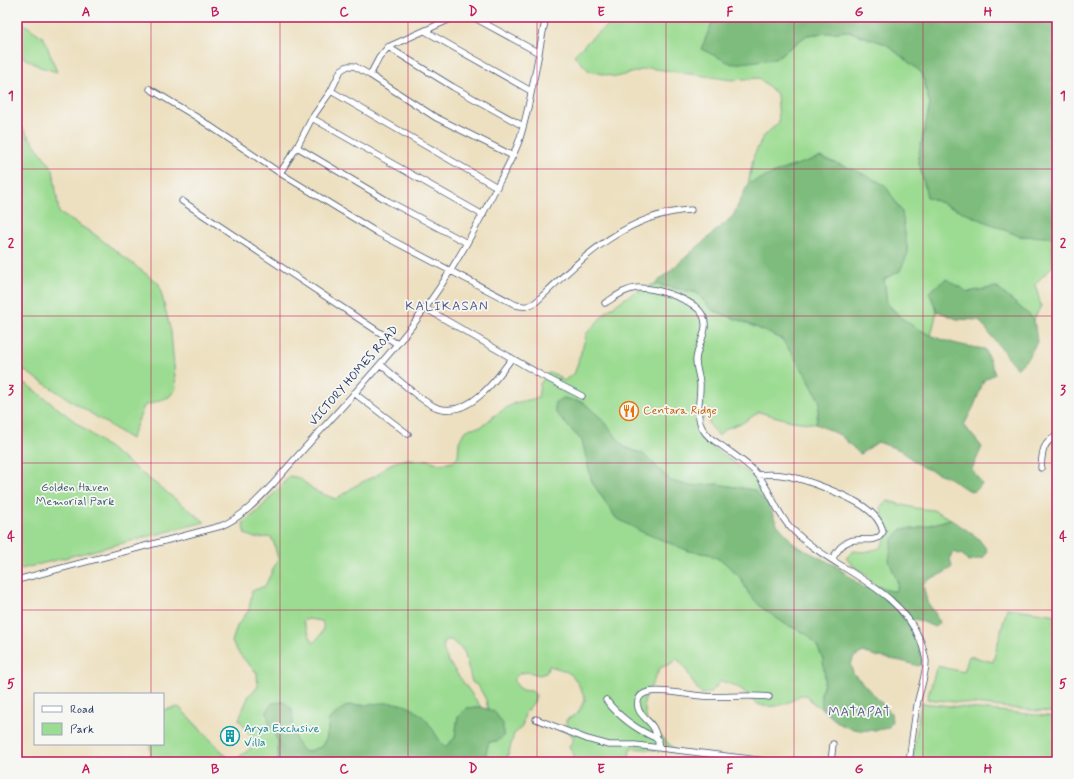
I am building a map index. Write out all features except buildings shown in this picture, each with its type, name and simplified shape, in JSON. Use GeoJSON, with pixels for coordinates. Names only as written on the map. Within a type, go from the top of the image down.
{"type":"FeatureCollection","features":[{"type":"Feature","properties":{"kind":"street"},"geometry":{"type":"LineString","coordinates":[[370,75],[379,58],[388,47],[456,17]]}},
{"type":"Feature","properties":{"kind":"street"},"geometry":{"type":"LineString","coordinates":[[473,17],[539,53]]}},
{"type":"Feature","properties":{"kind":"street"},"geometry":{"type":"LineString","coordinates":[[539,17],[545,19]]}},
{"type":"Feature","properties":{"kind":"street","name":"VICTORY HOMES ROAD"},"geometry":{"type":"LineString","coordinates":[[17,580],[220,526],[234,520],[257,501],[273,484],[397,344],[425,308],[467,243],[513,156],[523,126],[545,19]]}},
{"type":"Feature","properties":{"kind":"street"},"geometry":{"type":"LineString","coordinates":[[425,31],[531,91]]}},
{"type":"Feature","properties":{"kind":"street"},"geometry":{"type":"LineString","coordinates":[[388,47],[453,87],[523,126]]}},
{"type":"Feature","properties":{"kind":"street"},"geometry":{"type":"LineString","coordinates":[[280,173],[312,118],[331,91],[341,70],[348,66],[354,66],[370,75],[435,117],[513,156]]}},
{"type":"Feature","properties":{"kind":"street"},"geometry":{"type":"LineString","coordinates":[[150,89],[198,118],[280,173],[378,233],[522,307],[530,306],[590,252],[614,236],[658,215],[680,210],[691,210]]}},
{"type":"Feature","properties":{"kind":"street"},"geometry":{"type":"LineString","coordinates":[[331,91],[497,187]]}},
{"type":"Feature","properties":{"kind":"street"},"geometry":{"type":"LineString","coordinates":[[312,118],[483,215]]}},
{"type":"Feature","properties":{"kind":"street"},"geometry":{"type":"LineString","coordinates":[[297,146],[388,201],[467,243]]}},
{"type":"Feature","properties":{"kind":"street"},"geometry":{"type":"LineString","coordinates":[[182,200],[397,344]]}},
{"type":"Feature","properties":{"kind":"street"},"geometry":{"type":"LineString","coordinates":[[604,303],[626,291],[637,288],[649,289],[677,298],[698,309],[703,317],[705,327],[696,359],[700,388],[699,421],[703,430],[708,436],[758,475],[790,528],[806,541],[889,598],[905,614],[916,629],[923,647],[926,661],[918,701],[909,762]]}},
{"type":"Feature","properties":{"kind":"street"},"geometry":{"type":"LineString","coordinates":[[425,308],[582,396]]}},
{"type":"Feature","properties":{"kind":"street"},"geometry":{"type":"LineString","coordinates":[[380,364],[423,399],[439,408],[454,409],[484,393],[498,378],[512,358]]}},
{"type":"Feature","properties":{"kind":"street"},"geometry":{"type":"LineString","coordinates":[[354,393],[408,434]]}},
{"type":"Feature","properties":{"kind":"street"},"geometry":{"type":"LineString","coordinates":[[1041,468],[1042,450],[1047,442],[1057,436]]}},
{"type":"Feature","properties":{"kind":"street"},"geometry":{"type":"LineString","coordinates":[[758,475],[774,474],[789,476],[812,483],[863,506],[874,515],[882,526],[883,532],[880,537],[874,540],[850,541],[843,545],[832,559]]}},
{"type":"Feature","properties":{"kind":"street"},"geometry":{"type":"LineString","coordinates":[[659,748],[658,739],[654,728],[642,715],[638,708],[638,700],[647,692],[702,696],[741,695],[770,697]]}},
{"type":"Feature","properties":{"kind":"street"},"geometry":{"type":"LineString","coordinates":[[606,700],[615,712],[626,721],[642,732],[658,739]]}},
{"type":"Feature","properties":{"kind":"street"},"geometry":{"type":"LineString","coordinates":[[536,719],[598,742],[774,762]]}},
{"type":"Feature","properties":{"kind":"street"},"geometry":{"type":"LineString","coordinates":[[831,762],[833,744]]}},
{"type":"Feature","properties":{"kind":"green space"},"geometry":{"type":"Polygon","coordinates":[[[627,17],[736,17],[712,23],[775,59],[807,35],[847,31],[886,44],[922,73],[930,105],[918,158],[928,197],[1019,236],[1052,237],[1053,266],[1035,284],[1041,306],[1034,319],[996,287],[968,292],[929,292],[937,311],[931,336],[906,322],[887,303],[884,279],[900,271],[787,168],[748,184],[754,155],[763,137],[779,122],[777,94],[759,78],[732,80],[649,68],[616,77],[589,71],[574,55],[605,28],[627,17]]]}},
{"type":"Feature","properties":{"kind":"green space"},"geometry":{"type":"Polygon","coordinates":[[[736,17],[1057,17],[1057,242],[1052,237],[1019,236],[927,197],[918,158],[930,105],[922,73],[886,44],[847,31],[807,35],[775,59],[732,64],[701,49],[712,23],[736,17]]]}},
{"type":"Feature","properties":{"kind":"green space"},"geometry":{"type":"Polygon","coordinates":[[[17,19],[44,38],[57,72],[40,67],[17,54],[17,19]]]}},
{"type":"Feature","properties":{"kind":"green space"},"geometry":{"type":"Polygon","coordinates":[[[17,121],[53,169],[59,213],[94,234],[159,284],[171,332],[176,389],[169,397],[144,406],[131,439],[17,366],[17,121]]]}},
{"type":"Feature","properties":{"kind":"green space"},"geometry":{"type":"Polygon","coordinates":[[[820,157],[857,171],[885,185],[902,212],[908,253],[900,271],[884,279],[887,304],[907,322],[926,333],[954,343],[985,349],[995,374],[984,380],[974,406],[964,425],[982,447],[972,469],[982,484],[974,492],[966,489],[948,477],[922,467],[900,450],[878,442],[860,454],[840,435],[816,424],[820,402],[806,375],[782,339],[712,310],[697,293],[655,284],[733,216],[748,184],[787,168],[820,157]]]}},
{"type":"Feature","properties":{"kind":"green space"},"geometry":{"type":"Polygon","coordinates":[[[946,279],[968,292],[996,287],[1034,319],[1037,342],[1027,359],[1017,369],[979,320],[957,319],[937,311],[929,292],[946,279]]]}},
{"type":"Feature","properties":{"kind":"green space"},"geometry":{"type":"Polygon","coordinates":[[[655,284],[697,293],[713,310],[782,339],[806,375],[820,402],[816,424],[792,421],[759,412],[744,422],[725,429],[719,436],[709,424],[707,414],[698,426],[705,442],[757,479],[765,493],[769,506],[754,490],[717,484],[690,486],[671,481],[643,454],[624,447],[604,421],[583,402],[561,419],[582,441],[592,482],[616,518],[689,551],[709,554],[724,562],[740,577],[749,594],[785,624],[805,633],[816,644],[823,659],[825,679],[821,694],[822,709],[812,702],[807,695],[800,695],[785,704],[773,706],[761,705],[755,702],[741,689],[721,681],[710,693],[702,694],[677,659],[660,668],[644,703],[647,724],[678,752],[630,748],[629,762],[572,762],[574,755],[569,747],[574,739],[567,729],[566,720],[578,713],[585,699],[573,676],[564,670],[549,666],[546,673],[539,675],[529,672],[520,673],[513,680],[521,690],[532,691],[536,695],[534,702],[525,713],[522,727],[514,734],[506,762],[488,762],[486,755],[489,742],[497,741],[495,712],[488,709],[486,700],[479,687],[472,682],[464,651],[451,640],[445,640],[443,649],[448,661],[481,707],[466,708],[458,716],[455,738],[445,747],[438,740],[431,727],[361,705],[348,705],[329,719],[327,737],[321,747],[305,753],[298,747],[290,714],[283,702],[272,703],[267,712],[269,723],[278,741],[278,762],[232,762],[257,744],[239,719],[249,695],[258,687],[257,673],[240,655],[232,642],[237,626],[249,610],[252,591],[265,586],[278,559],[271,537],[255,538],[245,534],[243,523],[257,512],[290,476],[299,478],[317,492],[336,499],[355,486],[376,476],[387,466],[395,462],[407,459],[429,460],[440,464],[453,462],[458,457],[459,442],[464,432],[471,428],[481,427],[494,416],[514,403],[538,398],[540,384],[548,373],[555,374],[564,381],[575,372],[587,333],[608,310],[633,293],[655,284]],[[308,619],[303,621],[313,643],[323,631],[322,621],[308,619]]]}},
{"type":"Feature","properties":{"kind":"green space","name":"Golden Haven Memorial Park"},"geometry":{"type":"Polygon","coordinates":[[[25,383],[205,522],[17,570],[17,390],[25,383]]]}},
{"type":"Feature","properties":{"kind":"green space"},"geometry":{"type":"Polygon","coordinates":[[[564,398],[583,402],[604,421],[624,447],[643,454],[671,481],[690,486],[717,484],[754,490],[769,506],[777,524],[795,545],[836,566],[864,588],[874,586],[896,591],[898,583],[889,561],[892,540],[902,529],[915,529],[951,519],[978,538],[987,550],[983,558],[968,561],[963,555],[953,552],[950,558],[952,567],[923,584],[927,602],[935,613],[939,623],[935,627],[915,619],[909,625],[920,650],[923,663],[918,666],[863,652],[854,657],[851,664],[853,673],[891,713],[892,721],[888,728],[866,730],[849,728],[839,723],[822,709],[821,694],[825,679],[823,659],[816,644],[805,633],[785,624],[762,608],[749,594],[740,577],[724,562],[709,554],[689,551],[642,532],[616,518],[592,482],[582,441],[555,412],[555,402],[564,398]]]}},
{"type":"Feature","properties":{"kind":"green space"},"geometry":{"type":"Polygon","coordinates":[[[888,501],[915,508],[933,510],[951,519],[915,529],[902,529],[889,561],[898,583],[896,591],[887,590],[873,585],[867,575],[852,565],[846,558],[853,551],[865,552],[880,548],[887,537],[881,506],[888,501]]]}},
{"type":"Feature","properties":{"kind":"green space"},"geometry":{"type":"Polygon","coordinates":[[[1007,608],[1057,615],[1057,713],[927,699],[937,666],[964,672],[969,656],[993,662],[1007,608]]]}},
{"type":"Feature","properties":{"kind":"green space"},"geometry":{"type":"Polygon","coordinates":[[[284,702],[292,709],[295,738],[297,743],[305,752],[321,747],[327,737],[329,719],[350,705],[393,703],[407,706],[425,718],[445,747],[455,738],[458,716],[466,708],[481,707],[495,712],[503,724],[503,737],[497,741],[489,742],[486,755],[488,762],[278,762],[278,741],[269,723],[267,712],[272,703],[284,702]]]}},
{"type":"Feature","properties":{"kind":"green space"},"geometry":{"type":"Polygon","coordinates":[[[921,703],[1057,717],[1057,762],[912,762],[921,703]]]}},
{"type":"Feature","properties":{"kind":"green space"},"geometry":{"type":"Polygon","coordinates":[[[179,707],[232,762],[151,762],[150,745],[164,745],[164,710],[179,707]]]}},
{"type":"Feature","properties":{"kind":"place","name":"Centara Ridge"},"geometry":{"type":"Point","coordinates":[629,411]}},
{"type":"Feature","properties":{"kind":"place","name":"Arya Exclusive Villa"},"geometry":{"type":"Point","coordinates":[230,736]}},
{"type":"Feature","properties":{"kind":"district","name":"KALIKASAN"},"geometry":{"type":"Point","coordinates":[447,306]}},
{"type":"Feature","properties":{"kind":"district","name":"MATAPAT"},"geometry":{"type":"Point","coordinates":[860,712]}}]}
